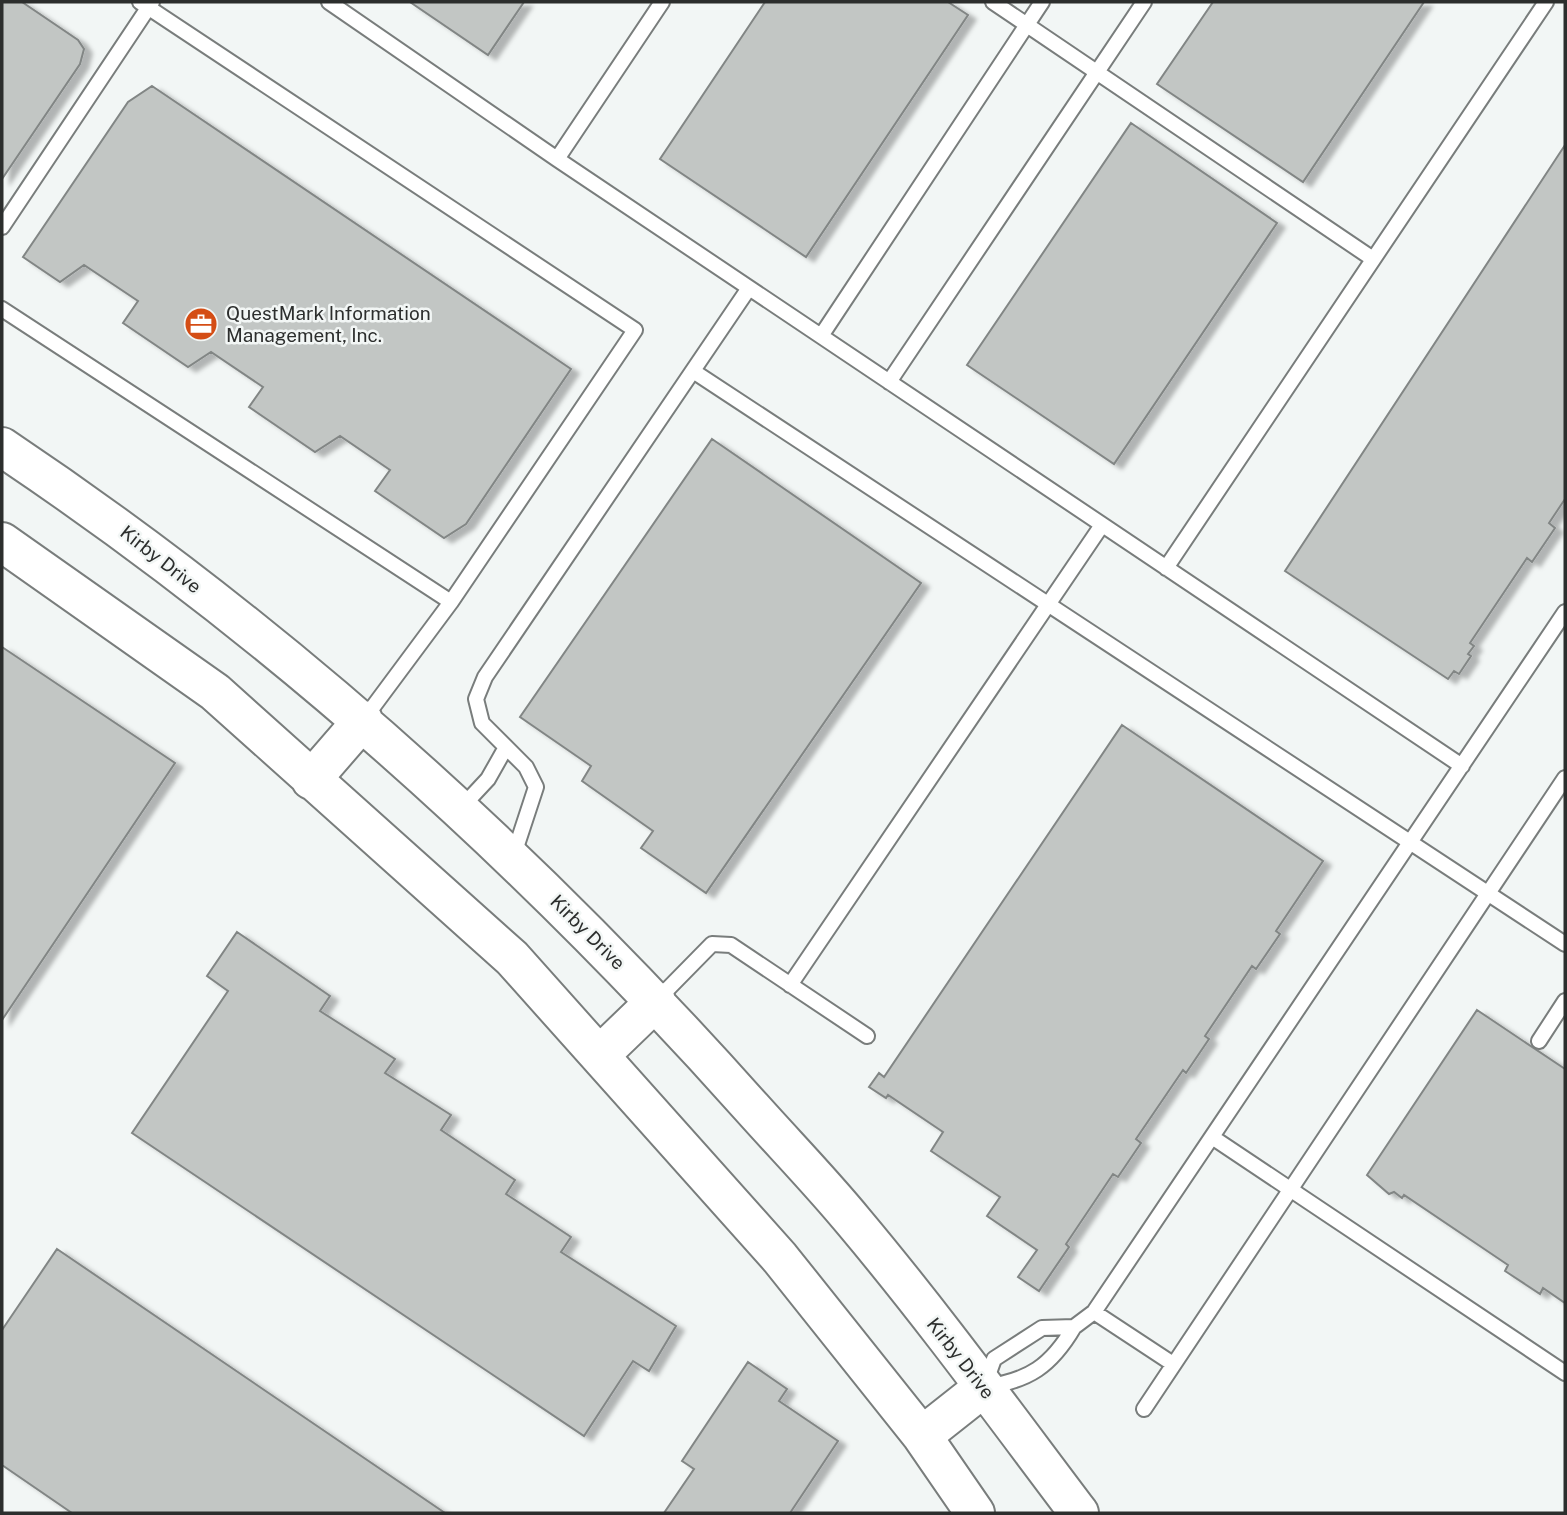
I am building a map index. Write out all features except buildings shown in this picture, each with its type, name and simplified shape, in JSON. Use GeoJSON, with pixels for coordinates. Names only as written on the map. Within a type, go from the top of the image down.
{"type":"FeatureCollection","features":[{"type":"Feature","properties":{"kind":"main road","name":"Kirby Drive"},"geometry":{"type":"LineString","coordinates":[[2,447],[112,520],[363,720],[513,857],[656,1000],[854,1221],[1079,1513]]}},
{"type":"Feature","properties":{"kind":"main road"},"geometry":{"type":"LineString","coordinates":[[2,542],[215,692],[512,958],[780,1258],[922,1436],[975,1513]]}},
{"type":"Feature","properties":{"kind":"main road"},"geometry":{"type":"LineString","coordinates":[[311,779],[363,720]]}},
{"type":"Feature","properties":{"kind":"main road"},"geometry":{"type":"LineString","coordinates":[[600,1055],[656,1000]]}},
{"type":"Feature","properties":{"kind":"main road"},"geometry":{"type":"LineString","coordinates":[[922,1436],[984,1387]]}},
{"type":"Feature","properties":{"kind":"lane"},"geometry":{"type":"LineString","coordinates":[[329,2],[557,159],[1462,766]]}},
{"type":"Feature","properties":{"kind":"lane"},"geometry":{"type":"LineString","coordinates":[[557,159],[662,2]]}},
{"type":"Feature","properties":{"kind":"lane"},"geometry":{"type":"LineString","coordinates":[[993,2],[1373,259]]}},
{"type":"Feature","properties":{"kind":"lane"},"geometry":{"type":"LineString","coordinates":[[821,337],[1042,2]]}},
{"type":"Feature","properties":{"kind":"lane"},"geometry":{"type":"LineString","coordinates":[[889,382],[1144,2]]}},
{"type":"Feature","properties":{"kind":"lane"},"geometry":{"type":"LineString","coordinates":[[1166,568],[1546,2]]}},
{"type":"Feature","properties":{"kind":"lane"},"geometry":{"type":"LineString","coordinates":[[2,227],[147,4],[635,330],[451,601],[363,720]]}},
{"type":"Feature","properties":{"kind":"lane"},"geometry":{"type":"LineString","coordinates":[[513,857],[536,787],[526,767],[505,749],[482,723],[476,699],[485,677],[749,288]]}},
{"type":"Feature","properties":{"kind":"lane"},"geometry":{"type":"LineString","coordinates":[[2,309],[451,601]]}},
{"type":"Feature","properties":{"kind":"lane"},"geometry":{"type":"LineString","coordinates":[[693,371],[1564,941]]}},
{"type":"Feature","properties":{"kind":"lane"},"geometry":{"type":"LineString","coordinates":[[790,985],[1102,525]]}},
{"type":"Feature","properties":{"kind":"lane"},"geometry":{"type":"LineString","coordinates":[[1074,1327],[1042,1328],[994,1359],[984,1387],[1017,1382],[1058,1354],[1074,1327],[1094,1312],[1565,612]]}},
{"type":"Feature","properties":{"kind":"lane"},"geometry":{"type":"LineString","coordinates":[[460,809],[488,779],[505,749]]}},
{"type":"Feature","properties":{"kind":"lane"},"geometry":{"type":"LineString","coordinates":[[1144,1409],[1565,778]]}},
{"type":"Feature","properties":{"kind":"lane"},"geometry":{"type":"LineString","coordinates":[[656,1000],[712,944],[732,945],[867,1035]]}},
{"type":"Feature","properties":{"kind":"lane"},"geometry":{"type":"LineString","coordinates":[[1539,1041],[1565,1000]]}},
{"type":"Feature","properties":{"kind":"lane"},"geometry":{"type":"LineString","coordinates":[[1212,1137],[1565,1373]]}},
{"type":"Feature","properties":{"kind":"lane"},"geometry":{"type":"LineString","coordinates":[[1094,1312],[1174,1364]]}},
{"type":"Feature","properties":{"kind":"place","name":"QuestMark Information Management, Inc."},"geometry":{"type":"Point","coordinates":[201,324]}}]}
